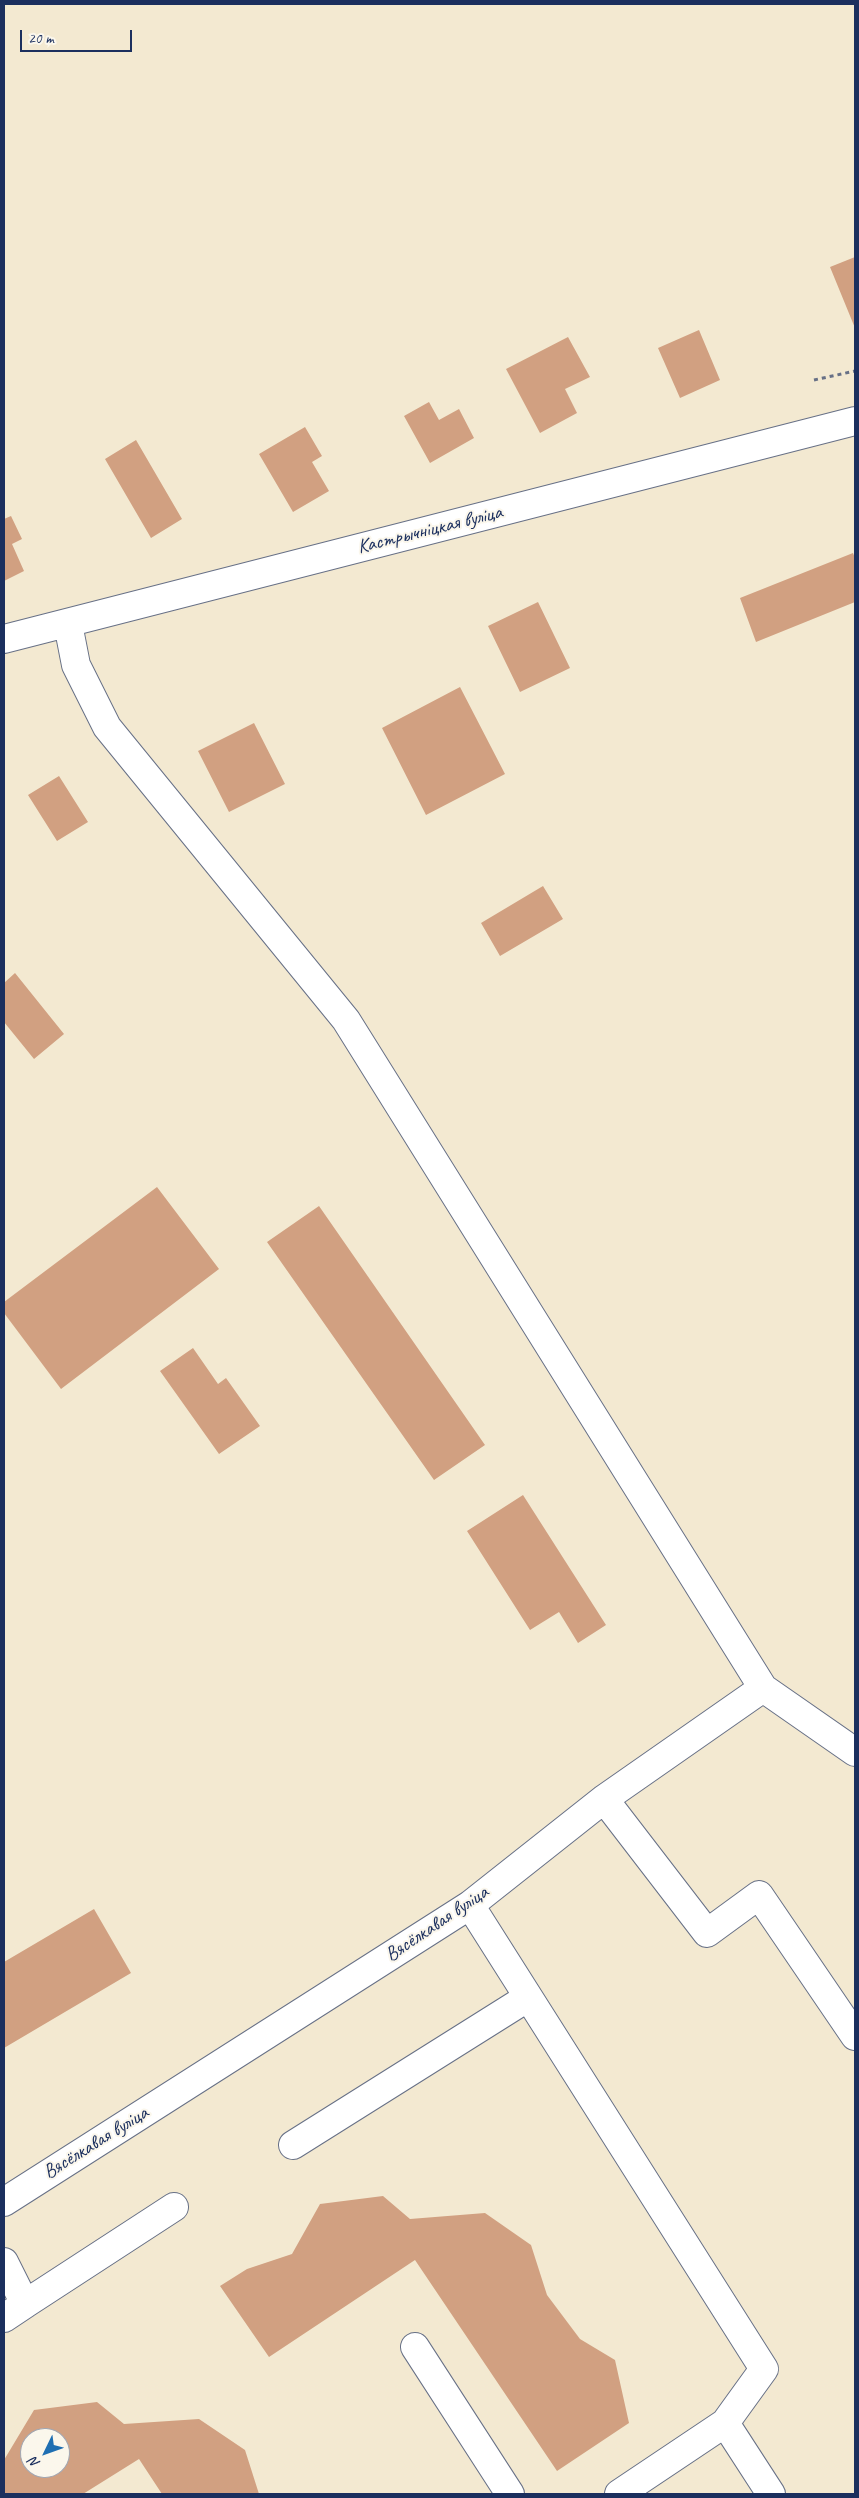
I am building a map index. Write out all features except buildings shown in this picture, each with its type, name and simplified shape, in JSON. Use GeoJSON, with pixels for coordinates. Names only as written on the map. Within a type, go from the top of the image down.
{"type":"FeatureCollection","features":[{"type":"Feature","properties":{"kind":"street","name":"Кастрычніцкая вуліца"},"geometry":{"type":"LineString","coordinates":[[4,639],[855,421]]}},
{"type":"Feature","properties":{"kind":"street"},"geometry":{"type":"LineString","coordinates":[[68,624],[76,665],[107,726],[346,1020],[763,1688],[855,1752]]}},
{"type":"Feature","properties":{"kind":"street","name":"Вясёлкавая вуліца"},"geometry":{"type":"LineString","coordinates":[[4,2202],[470,1905],[604,1799],[763,1688]]}},
{"type":"Feature","properties":{"kind":"street"},"geometry":{"type":"LineString","coordinates":[[604,1799],[708,1933],[759,1895],[855,2036]]}},
{"type":"Feature","properties":{"kind":"street"},"geometry":{"type":"LineString","coordinates":[[470,1905],[527,1998],[764,2369],[725,2423],[619,2494]]}},
{"type":"Feature","properties":{"kind":"street"},"geometry":{"type":"LineString","coordinates":[[293,2145],[527,1998]]}},
{"type":"Feature","properties":{"kind":"street"},"geometry":{"type":"LineString","coordinates":[[4,2262],[14,2311],[174,2207]]}},
{"type":"Feature","properties":{"kind":"street"},"geometry":{"type":"LineString","coordinates":[[415,2347],[510,2494]]}},
{"type":"Feature","properties":{"kind":"street"},"geometry":{"type":"LineString","coordinates":[[725,2423],[771,2494]]}},
{"type":"Feature","properties":{"kind":"path"},"geometry":{"type":"LineString","coordinates":[[814,380],[855,371]]}}]}
